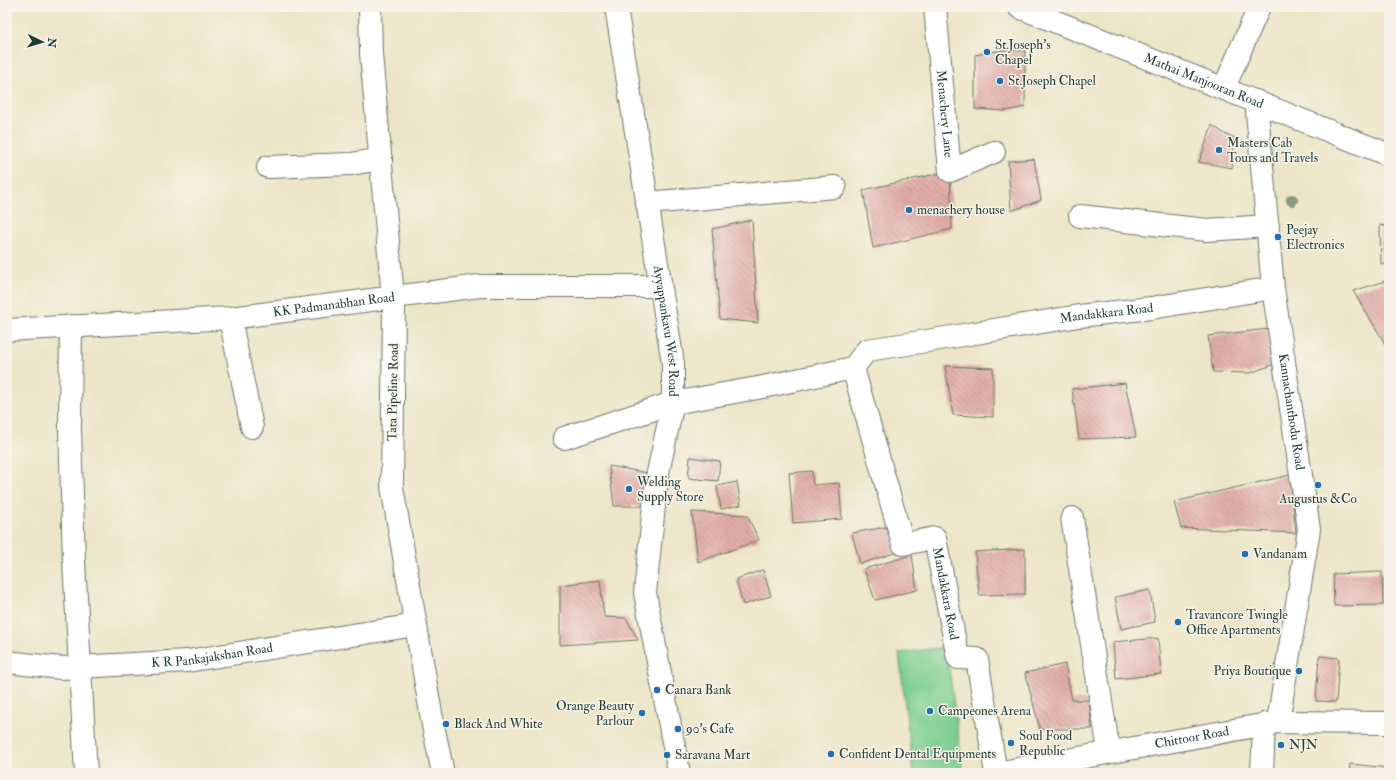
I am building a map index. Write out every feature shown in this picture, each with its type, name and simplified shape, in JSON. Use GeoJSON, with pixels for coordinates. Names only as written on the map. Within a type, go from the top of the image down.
{"type":"FeatureCollection","features":[{"type":"Feature","properties":{"kind":"street","name":"Tata Pipeline Road"},"geometry":{"type":"LineString","coordinates":[[370,7],[371,54],[394,309],[392,487],[442,773]]}},
{"type":"Feature","properties":{"kind":"street","name":"Ayyappankavu West Road"},"geometry":{"type":"LineString","coordinates":[[616,7],[673,363],[673,403],[657,477],[645,593],[679,773]]}},
{"type":"Feature","properties":{"kind":"street","name":"Menachery Lane"},"geometry":{"type":"LineString","coordinates":[[935,7],[950,171],[994,152]]}},
{"type":"Feature","properties":{"kind":"street","name":"Mathai Manjooran Road"},"geometry":{"type":"LineString","coordinates":[[1019,7],[1389,155]]}},
{"type":"Feature","properties":{"kind":"street"},"geometry":{"type":"LineString","coordinates":[[1224,88],[1260,7]]}},
{"type":"Feature","properties":{"kind":"street","name":"Kannachanthodu Road"},"geometry":{"type":"LineString","coordinates":[[1256,101],[1274,288],[1309,529],[1262,773]]}},
{"type":"Feature","properties":{"kind":"street"},"geometry":{"type":"LineString","coordinates":[[268,167],[351,164],[381,159]]}},
{"type":"Feature","properties":{"kind":"street"},"geometry":{"type":"LineString","coordinates":[[647,203],[836,187]]}},
{"type":"Feature","properties":{"kind":"street"},"geometry":{"type":"LineString","coordinates":[[1080,216],[1207,230],[1268,226]]}},
{"type":"Feature","properties":{"kind":"street","name":"KK Padmanabhan Road"},"geometry":{"type":"LineString","coordinates":[[7,330],[230,318],[480,286],[660,286]]}},
{"type":"Feature","properties":{"kind":"street","name":"Mandakkara Road"},"geometry":{"type":"LineString","coordinates":[[996,773],[977,659],[958,658],[935,538],[903,544],[853,368],[867,350],[1078,316],[1151,308],[1274,288]]}},
{"type":"Feature","properties":{"kind":"street"},"geometry":{"type":"LineString","coordinates":[[230,318],[252,427]]}},
{"type":"Feature","properties":{"kind":"street"},"geometry":{"type":"LineString","coordinates":[[71,326],[70,435],[74,562],[86,773]]}},
{"type":"Feature","properties":{"kind":"street"},"geometry":{"type":"LineString","coordinates":[[564,438],[673,403],[763,387],[853,368]]}},
{"type":"Feature","properties":{"kind":"street"},"geometry":{"type":"LineString","coordinates":[[1072,518],[1109,752]]}},
{"type":"Feature","properties":{"kind":"street","name":"K R Pankajakshan Road"},"geometry":{"type":"LineString","coordinates":[[7,662],[61,668],[187,661],[416,625]]}},
{"type":"Feature","properties":{"kind":"street","name":"Chittoor Road"},"geometry":{"type":"LineString","coordinates":[[996,773],[1271,723],[1389,723]]}},
{"type":"Feature","properties":{"kind":"green space","name":"Campeones Arena"},"geometry":{"type":"Polygon","coordinates":[[[946,647],[963,769],[938,773],[913,773],[899,653],[946,647]]]}},
{"type":"Feature","properties":{"kind":"building","name":"St.Joseph Chapel"},"geometry":{"type":"Polygon","coordinates":[[[1002,50],[1025,51],[1025,107],[1005,111],[975,109],[975,55],[1002,50]]]}},
{"type":"Feature","properties":{"kind":"building","name":"Masters Cab Tours and Travels"},"geometry":{"type":"Polygon","coordinates":[[[1212,125],[1225,134],[1235,138],[1232,168],[1199,162],[1212,125]]]}},
{"type":"Feature","properties":{"kind":"building"},"geometry":{"type":"Polygon","coordinates":[[[1034,159],[1041,200],[1011,211],[1008,161],[1034,159]]]}},
{"type":"Feature","properties":{"kind":"building","name":"menachery house"},"geometry":{"type":"Polygon","coordinates":[[[950,171],[952,229],[873,248],[863,190],[950,171]]]}},
{"type":"Feature","properties":{"kind":"building"},"geometry":{"type":"Polygon","coordinates":[[[752,220],[758,323],[720,319],[712,229],[752,220]]]}},
{"type":"Feature","properties":{"kind":"building"},"geometry":{"type":"Polygon","coordinates":[[[1380,225],[1389,227],[1389,264],[1381,264],[1380,225]]]}},
{"type":"Feature","properties":{"kind":"building"},"geometry":{"type":"Polygon","coordinates":[[[1389,280],[1389,355],[1383,340],[1353,291],[1389,280]]]}},
{"type":"Feature","properties":{"kind":"building"},"geometry":{"type":"Polygon","coordinates":[[[1268,329],[1275,364],[1250,373],[1213,372],[1208,336],[1268,329]]]}},
{"type":"Feature","properties":{"kind":"building"},"geometry":{"type":"Polygon","coordinates":[[[945,366],[993,368],[993,417],[953,415],[945,366]]]}},
{"type":"Feature","properties":{"kind":"building"},"geometry":{"type":"Polygon","coordinates":[[[1125,383],[1136,437],[1079,439],[1072,389],[1125,383]]]}},
{"type":"Feature","properties":{"kind":"building"},"geometry":{"type":"Polygon","coordinates":[[[690,457],[720,461],[718,481],[688,478],[690,457]]]}},
{"type":"Feature","properties":{"kind":"building","name":"Welding Supply Store"},"geometry":{"type":"Polygon","coordinates":[[[609,466],[648,473],[644,506],[614,506],[609,466]]]}},
{"type":"Feature","properties":{"kind":"building"},"geometry":{"type":"Polygon","coordinates":[[[812,471],[813,485],[839,483],[842,519],[793,523],[789,473],[812,471]]]}},
{"type":"Feature","properties":{"kind":"building"},"geometry":{"type":"Polygon","coordinates":[[[1290,475],[1296,533],[1181,528],[1174,502],[1290,475]]]}},
{"type":"Feature","properties":{"kind":"building"},"geometry":{"type":"Polygon","coordinates":[[[737,482],[741,505],[721,509],[717,486],[737,482]]]}},
{"type":"Feature","properties":{"kind":"building"},"geometry":{"type":"Polygon","coordinates":[[[692,512],[747,515],[759,540],[698,562],[692,512]]]}},
{"type":"Feature","properties":{"kind":"building"},"geometry":{"type":"Polygon","coordinates":[[[909,523],[907,549],[860,564],[852,533],[909,523]]]}},
{"type":"Feature","properties":{"kind":"building"},"geometry":{"type":"Polygon","coordinates":[[[1025,549],[1025,594],[979,595],[975,552],[1025,549]]]}},
{"type":"Feature","properties":{"kind":"building"},"geometry":{"type":"Polygon","coordinates":[[[912,555],[917,590],[875,600],[864,569],[912,555]]]}},
{"type":"Feature","properties":{"kind":"building"},"geometry":{"type":"Polygon","coordinates":[[[763,570],[771,596],[743,605],[736,579],[763,570]]]}},
{"type":"Feature","properties":{"kind":"building"},"geometry":{"type":"Polygon","coordinates":[[[1382,572],[1383,605],[1334,606],[1333,574],[1382,572]]]}},
{"type":"Feature","properties":{"kind":"building"},"geometry":{"type":"Polygon","coordinates":[[[600,580],[604,617],[626,618],[638,640],[560,645],[560,585],[600,580]]]}},
{"type":"Feature","properties":{"kind":"building"},"geometry":{"type":"Polygon","coordinates":[[[1150,590],[1155,622],[1121,629],[1115,597],[1150,590]]]}},
{"type":"Feature","properties":{"kind":"building"},"geometry":{"type":"Polygon","coordinates":[[[1158,638],[1161,674],[1116,679],[1113,642],[1158,638]]]}},
{"type":"Feature","properties":{"kind":"building"},"geometry":{"type":"Polygon","coordinates":[[[1319,656],[1339,658],[1336,702],[1316,701],[1319,656]]]}},
{"type":"Feature","properties":{"kind":"building"},"geometry":{"type":"Polygon","coordinates":[[[1065,664],[1072,700],[1089,700],[1092,729],[1040,729],[1025,673],[1065,664]]]}},
{"type":"Feature","properties":{"kind":"building"},"geometry":{"type":"Polygon","coordinates":[[[1350,764],[1389,768],[1389,773],[1349,773],[1350,764]]]}},
{"type":"Feature","properties":{"kind":"place","name":"St.Joseph's Chapel"},"geometry":{"type":"Point","coordinates":[987,52]}},
{"type":"Feature","properties":{"kind":"place","name":"St.Joseph Chapel"},"geometry":{"type":"Point","coordinates":[1000,81]}},
{"type":"Feature","properties":{"kind":"place","name":"Masters Cab Tours and Travels"},"geometry":{"type":"Point","coordinates":[1219,150]}},
{"type":"Feature","properties":{"kind":"place","name":"menachery house"},"geometry":{"type":"Point","coordinates":[909,210]}},
{"type":"Feature","properties":{"kind":"place","name":"Peejay Electronics"},"geometry":{"type":"Point","coordinates":[1278,237]}},
{"type":"Feature","properties":{"kind":"place","name":"Augustus &Co"},"geometry":{"type":"Point","coordinates":[1318,485]}},
{"type":"Feature","properties":{"kind":"place","name":"Welding Supply Store"},"geometry":{"type":"Point","coordinates":[629,489]}},
{"type":"Feature","properties":{"kind":"place","name":"Vandanam"},"geometry":{"type":"Point","coordinates":[1245,554]}},
{"type":"Feature","properties":{"kind":"place","name":"Travancore Twingle Office Apartments"},"geometry":{"type":"Point","coordinates":[1178,622]}},
{"type":"Feature","properties":{"kind":"place","name":"Priya Boutique"},"geometry":{"type":"Point","coordinates":[1299,671]}},
{"type":"Feature","properties":{"kind":"place","name":"Canara Bank"},"geometry":{"type":"Point","coordinates":[657,690]}},
{"type":"Feature","properties":{"kind":"place","name":"Campeones Arena"},"geometry":{"type":"Point","coordinates":[930,711]}},
{"type":"Feature","properties":{"kind":"place","name":"Orange Beauty Parlour"},"geometry":{"type":"Point","coordinates":[642,713]}},
{"type":"Feature","properties":{"kind":"place","name":"Black And White"},"geometry":{"type":"Point","coordinates":[446,724]}},
{"type":"Feature","properties":{"kind":"place","name":"90's Cafe"},"geometry":{"type":"Point","coordinates":[678,729]}},
{"type":"Feature","properties":{"kind":"place","name":"Soul Food Republic"},"geometry":{"type":"Point","coordinates":[1011,743]}},
{"type":"Feature","properties":{"kind":"place","name":"NJN"},"geometry":{"type":"Point","coordinates":[1281,745]}},
{"type":"Feature","properties":{"kind":"place","name":"Confident Dental Equipments"},"geometry":{"type":"Point","coordinates":[831,754]}},
{"type":"Feature","properties":{"kind":"place","name":"Saravana Mart"},"geometry":{"type":"Point","coordinates":[667,755]}}]}
